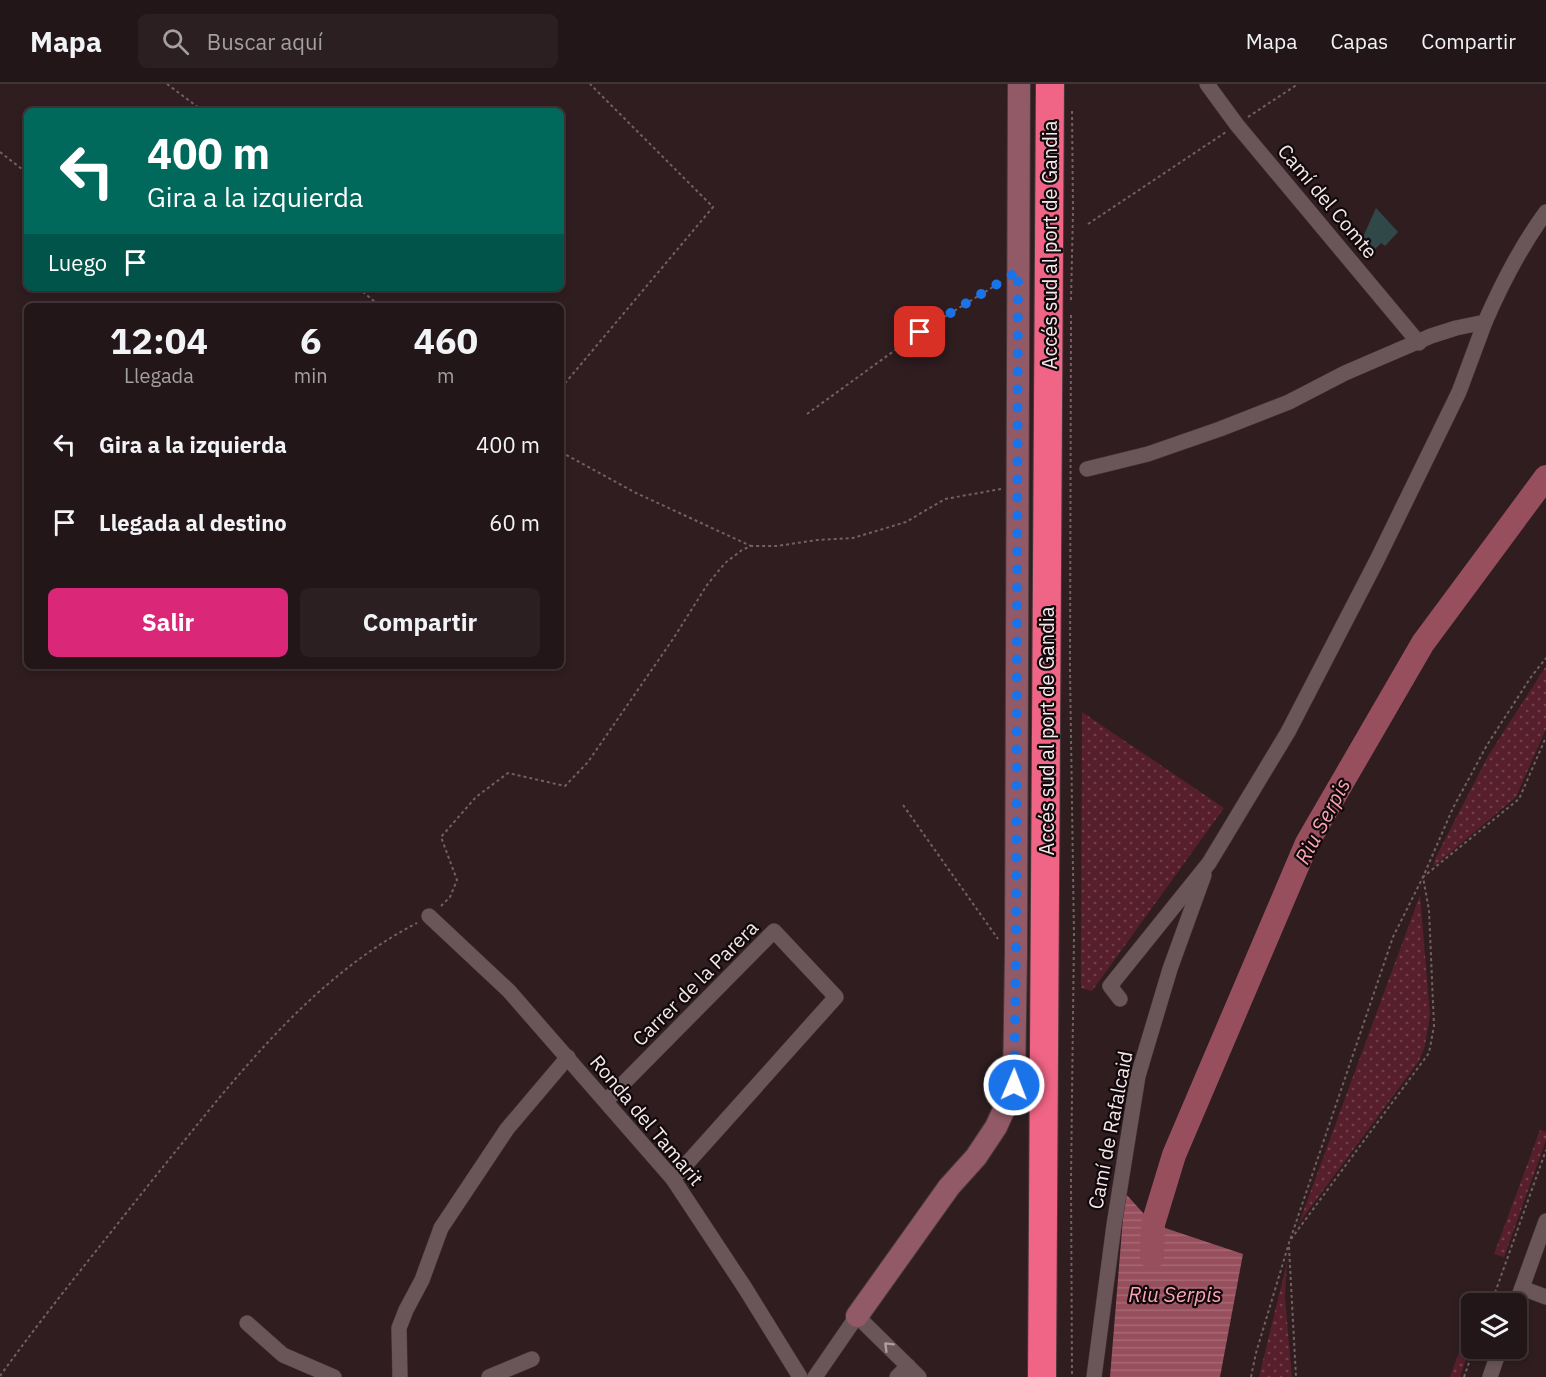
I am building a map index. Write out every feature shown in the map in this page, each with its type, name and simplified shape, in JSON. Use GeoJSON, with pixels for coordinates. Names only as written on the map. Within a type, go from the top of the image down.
{"type":"FeatureCollection","features":[{"type":"Feature","properties":{"kind":"highway","name":"Accés sud al port de Gandia"},"geometry":{"type":"LineString","coordinates":[[1042,1377],[1050,84]]}},
{"type":"Feature","properties":{"kind":"street"},"geometry":{"type":"LineString","coordinates":[[815,1377],[949,1187],[976,1157],[996,1127],[1014,1085],[1019,84]]}},
{"type":"Feature","properties":{"kind":"street","name":"Camí del Comte"},"geometry":{"type":"LineString","coordinates":[[1207,84],[1237,124],[1419,343]]}},
{"type":"Feature","properties":{"kind":"street"},"geometry":{"type":"LineString","coordinates":[[1120,999],[1110,986],[1209,863],[1308,696],[1459,392],[1505,276],[1530,233],[1546,212]]}},
{"type":"Feature","properties":{"kind":"street"},"geometry":{"type":"LineString","coordinates":[[1087,469],[1148,454],[1246,419],[1289,402],[1345,373],[1456,328],[1485,322]]}},
{"type":"Feature","properties":{"kind":"street","name":"Camí de Rafalcaid"},"geometry":{"type":"LineString","coordinates":[[1094,1377],[1114,1225],[1138,1076],[1170,969],[1209,863]]}},
{"type":"Feature","properties":{"kind":"street","name":"Ronda del Tamarit"},"geometry":{"type":"LineString","coordinates":[[429,916],[508,991],[568,1057],[672,1179],[745,1288],[800,1377]]}},
{"type":"Feature","properties":{"kind":"street","name":"Carrer de la Parera"},"geometry":{"type":"LineString","coordinates":[[606,1101],[774,931],[836,997],[672,1179]]}},
{"type":"Feature","properties":{"kind":"street"},"geometry":{"type":"LineString","coordinates":[[400,1377],[399,1328],[405,1310],[422,1280],[441,1228],[507,1129],[568,1057]]}},
{"type":"Feature","properties":{"kind":"street"},"geometry":{"type":"LineString","coordinates":[[1520,1293],[1546,1221]]}},
{"type":"Feature","properties":{"kind":"street"},"geometry":{"type":"LineString","coordinates":[[1522,1288],[1546,1297]]}},
{"type":"Feature","properties":{"kind":"street"},"geometry":{"type":"LineString","coordinates":[[857,1316],[914,1372],[897,1377]]}},
{"type":"Feature","properties":{"kind":"street"},"geometry":{"type":"LineString","coordinates":[[247,1323],[283,1354],[334,1377]]}},
{"type":"Feature","properties":{"kind":"street"},"geometry":{"type":"LineString","coordinates":[[489,1377],[532,1359]]}},
{"type":"Feature","properties":{"kind":"street"},"geometry":{"type":"LineString","coordinates":[[1490,1377],[1496,1359]]}},
{"type":"Feature","properties":{"kind":"path"},"geometry":{"type":"LineString","coordinates":[[167,84],[199,108]]}},
{"type":"Feature","properties":{"kind":"path"},"geometry":{"type":"LineString","coordinates":[[564,384],[713,207],[590,84]]}},
{"type":"Feature","properties":{"kind":"path"},"geometry":{"type":"LineString","coordinates":[[1088,224],[1298,84]]}},
{"type":"Feature","properties":{"kind":"path"},"geometry":{"type":"LineString","coordinates":[[1071,301],[1072,107]]}},
{"type":"Feature","properties":{"kind":"path"},"geometry":{"type":"LineString","coordinates":[[0,152],[24,171]]}},
{"type":"Feature","properties":{"kind":"path"},"geometry":{"type":"LineString","coordinates":[[807,414],[920,332],[1018,271]]}},
{"type":"Feature","properties":{"kind":"path"},"geometry":{"type":"LineString","coordinates":[[362,291],[376,303]]}},
{"type":"Feature","properties":{"kind":"path"},"geometry":{"type":"LineString","coordinates":[[1071,313],[1070,671],[1074,936],[1071,1179],[1072,1377]]}},
{"type":"Feature","properties":{"kind":"path"},"geometry":{"type":"LineString","coordinates":[[564,454],[636,493],[752,546],[777,546],[853,538],[906,522],[945,500],[1018,485]]}},
{"type":"Feature","properties":{"kind":"path"},"geometry":{"type":"LineString","coordinates":[[0,1376],[39,1322],[172,1157],[280,1029],[335,977],[388,938],[429,916],[450,897],[457,880],[441,837],[476,797],[508,773],[565,786],[588,762],[673,639],[707,585],[733,556],[752,546]]}},
{"type":"Feature","properties":{"kind":"path"},"geometry":{"type":"LineString","coordinates":[[1251,1377],[1288,1243],[1393,938],[1453,808],[1487,745],[1546,658]]}},
{"type":"Feature","properties":{"kind":"path"},"geometry":{"type":"LineString","coordinates":[[1423,877],[1519,799],[1546,737]]}},
{"type":"Feature","properties":{"kind":"path"},"geometry":{"type":"LineString","coordinates":[[903,805],[995,937],[1016,953]]}},
{"type":"Feature","properties":{"kind":"path"},"geometry":{"type":"LineString","coordinates":[[1296,1377],[1288,1243],[1429,1053],[1434,1026],[1430,910],[1423,877]]}},
{"type":"Feature","properties":{"kind":"path"},"geometry":{"type":"LineString","coordinates":[[1495,1293],[1546,1150]]}},
{"type":"Feature","properties":{"kind":"path"},"geometry":{"type":"LineString","coordinates":[[1464,1377],[1470,1359]]}},
{"type":"Feature","properties":{"kind":"shaded area"},"geometry":{"type":"Polygon","coordinates":[[[1546,666],[1546,729],[1516,797],[1433,867],[1488,756],[1546,666]]]}},
{"type":"Feature","properties":{"kind":"shaded area"},"geometry":{"type":"Polygon","coordinates":[[[1082,712],[1224,808],[1092,991],[1081,988],[1082,712]]]}},
{"type":"Feature","properties":{"kind":"shaded area"},"geometry":{"type":"Polygon","coordinates":[[[1420,895],[1430,1015],[1425,1046],[1419,1061],[1299,1223],[1420,895]]]}},
{"type":"Feature","properties":{"kind":"shaded area"},"geometry":{"type":"Polygon","coordinates":[[[1540,1130],[1546,1132],[1546,1140],[1504,1257],[1494,1254],[1540,1130]]]}},
{"type":"Feature","properties":{"kind":"shaded area"},"geometry":{"type":"Polygon","coordinates":[[[1287,1262],[1285,1298],[1292,1377],[1259,1377],[1287,1262]]]}},
{"type":"Feature","properties":{"kind":"shaded area"},"geometry":{"type":"Polygon","coordinates":[[[1461,1347],[1461,1359],[1466,1359],[1460,1377],[1450,1377],[1461,1347]]]}},
{"type":"Feature","properties":{"kind":"water","name":"Riu Serpis"},"geometry":{"type":"Polygon","coordinates":[[[1125,1193],[1153,1224],[1243,1254],[1220,1377],[1110,1377],[1125,1193]]]}},
{"type":"Feature","properties":{"kind":"building"},"geometry":{"type":"Polygon","coordinates":[[[1376,208],[1398,232],[1385,246],[1381,243],[1375,249],[1363,237],[1376,208]]]}},
{"type":"Feature","properties":{"kind":"waterway","name":"Riu Serpis"},"geometry":{"type":"LineString","coordinates":[[1152,1257],[1153,1224],[1174,1155],[1307,843],[1423,643],[1546,477]]}},
{"type":"Feature","properties":{"kind":"route"},"geometry":{"type":"LineString","coordinates":[[920,332],[1018,271],[1014,1085]]}}]}
